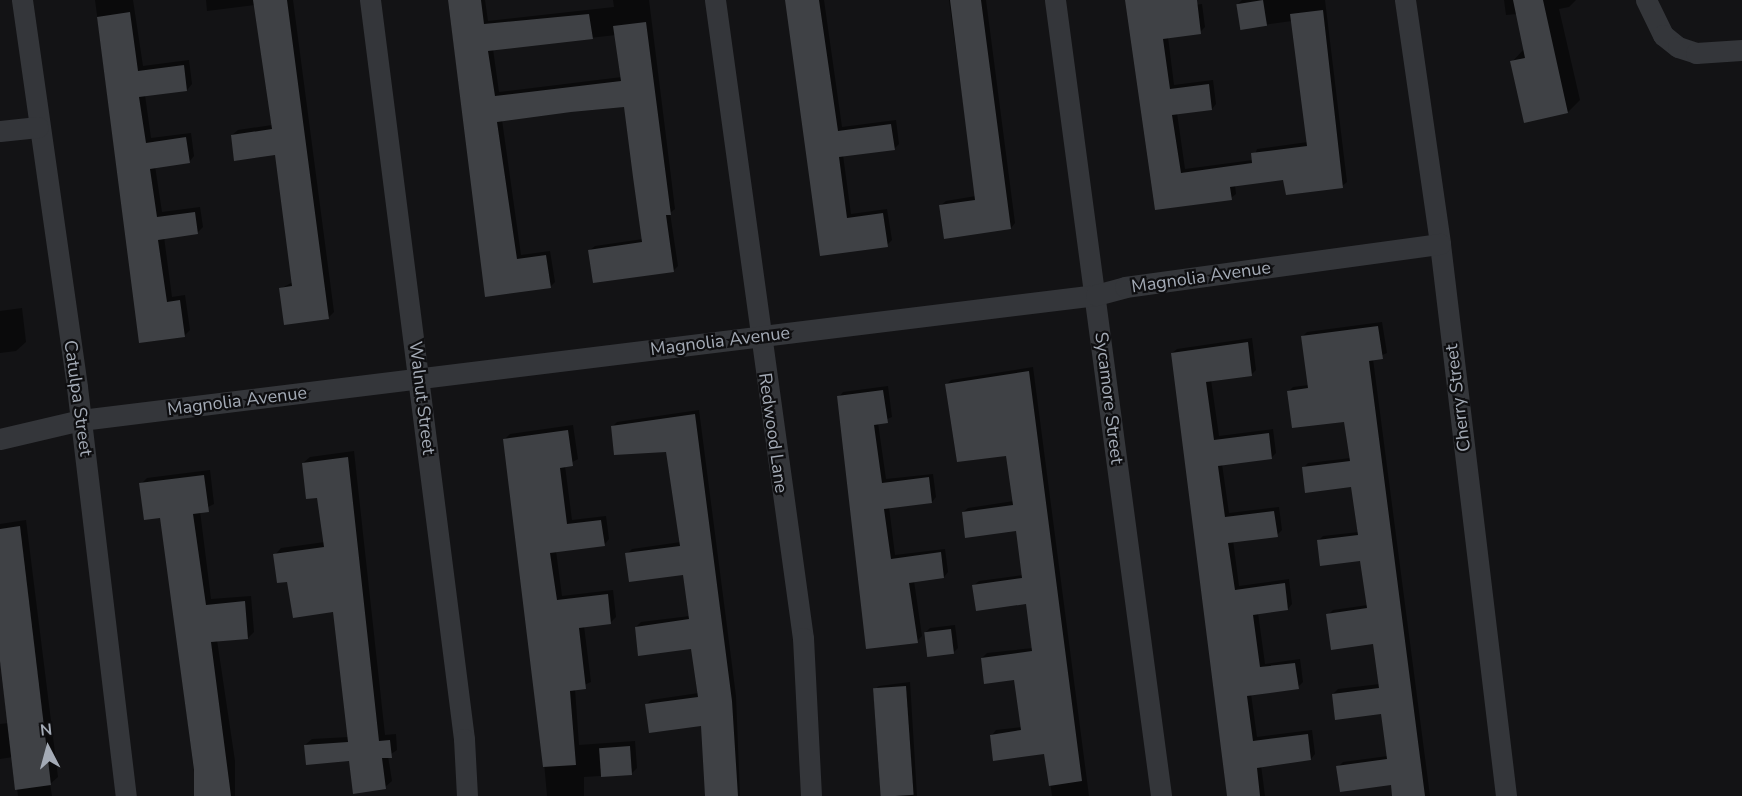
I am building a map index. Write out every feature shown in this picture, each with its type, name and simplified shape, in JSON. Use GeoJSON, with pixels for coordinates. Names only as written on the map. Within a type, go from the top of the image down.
{"type":"FeatureCollection","features":[{"type":"Feature","properties":{"kind":"street","name":"Catulpa Street"},"geometry":{"type":"LineString","coordinates":[[22,0],[38,127],[81,420],[126,796]]}},
{"type":"Feature","properties":{"kind":"street","name":"Walnut Street"},"geometry":{"type":"LineString","coordinates":[[370,0],[464,739],[467,796]]}},
{"type":"Feature","properties":{"kind":"street","name":"Redwood Lane"},"geometry":{"type":"LineString","coordinates":[[715,0],[759,336],[803,638],[811,796]]}},
{"type":"Feature","properties":{"kind":"street","name":"Sycamore Street"},"geometry":{"type":"LineString","coordinates":[[1055,0],[1161,796]]}},
{"type":"Feature","properties":{"kind":"street","name":"Cherry Street"},"geometry":{"type":"LineString","coordinates":[[1405,0],[1440,244],[1506,796]]}},
{"type":"Feature","properties":{"kind":"street"},"geometry":{"type":"LineString","coordinates":[[1646,0],[1663,35],[1678,47],[1696,53],[1742,50]]}},
{"type":"Feature","properties":{"kind":"street"},"geometry":{"type":"LineString","coordinates":[[0,131],[38,127]]}},
{"type":"Feature","properties":{"kind":"street","name":"Magnolia Avenue"},"geometry":{"type":"LineString","coordinates":[[0,439],[81,420],[1096,296],[1125,287],[1440,244]]}},
{"type":"Feature","properties":{"kind":"building"},"geometry":{"type":"Polygon","coordinates":[[[253,0],[287,0],[329,319],[284,325],[279,288],[292,286],[275,155],[234,161],[231,135],[272,129],[253,0]]]}},
{"type":"Feature","properties":{"kind":"building"},"geometry":{"type":"Polygon","coordinates":[[[448,0],[481,0],[484,24],[589,14],[593,39],[488,51],[495,96],[621,81],[613,26],[646,22],[671,215],[666,215],[674,272],[593,283],[588,250],[642,242],[624,107],[571,112],[497,122],[517,259],[546,255],[551,288],[485,297],[448,0]]]}},
{"type":"Feature","properties":{"kind":"building"},"geometry":{"type":"Polygon","coordinates":[[[785,0],[819,0],[838,131],[891,124],[895,150],[839,157],[847,218],[883,213],[888,247],[820,256],[785,0]]]}},
{"type":"Feature","properties":{"kind":"building"},"geometry":{"type":"Polygon","coordinates":[[[950,0],[981,0],[1011,229],[944,239],[939,205],[975,200],[950,0]]]}},
{"type":"Feature","properties":{"kind":"building"},"geometry":{"type":"Polygon","coordinates":[[[1125,0],[1197,0],[1201,34],[1163,39],[1170,89],[1209,84],[1212,110],[1172,115],[1181,173],[1252,163],[1251,153],[1307,146],[1290,14],[1323,10],[1343,188],[1286,195],[1283,180],[1230,187],[1232,200],[1155,210],[1125,0]]]}},
{"type":"Feature","properties":{"kind":"building"},"geometry":{"type":"Polygon","coordinates":[[[1263,0],[1267,26],[1240,30],[1236,4],[1263,0]]]}},
{"type":"Feature","properties":{"kind":"building"},"geometry":{"type":"Polygon","coordinates":[[[1513,0],[1543,0],[1568,113],[1524,123],[1510,61],[1525,58],[1513,0]]]}},
{"type":"Feature","properties":{"kind":"building"},"geometry":{"type":"Polygon","coordinates":[[[130,12],[138,71],[184,65],[187,91],[139,97],[146,143],[186,137],[190,163],[150,169],[157,217],[195,212],[198,234],[158,240],[167,302],[180,300],[185,337],[139,343],[97,17],[130,12]]]}},
{"type":"Feature","properties":{"kind":"building"},"geometry":{"type":"Polygon","coordinates":[[[1378,326],[1383,359],[1369,361],[1425,796],[1392,796],[1391,785],[1340,792],[1336,766],[1387,759],[1381,714],[1335,720],[1332,694],[1379,688],[1373,644],[1331,650],[1326,614],[1367,608],[1360,561],[1320,566],[1317,540],[1358,535],[1351,487],[1305,493],[1302,467],[1350,461],[1344,422],[1292,428],[1287,391],[1308,388],[1301,336],[1378,326]]]}},
{"type":"Feature","properties":{"kind":"building"},"geometry":{"type":"Polygon","coordinates":[[[1248,342],[1252,376],[1206,382],[1214,440],[1269,433],[1272,459],[1218,466],[1225,517],[1274,511],[1278,537],[1228,543],[1235,590],[1285,583],[1288,610],[1253,615],[1260,667],[1295,663],[1299,689],[1247,696],[1253,741],[1308,734],[1311,760],[1257,768],[1260,796],[1227,796],[1171,353],[1248,342]]]}},
{"type":"Feature","properties":{"kind":"building"},"geometry":{"type":"Polygon","coordinates":[[[1029,371],[1082,781],[1049,786],[1044,754],[993,761],[990,735],[1021,730],[1014,680],[984,684],[981,658],[1032,651],[1026,604],[976,611],[972,585],[1022,578],[1016,531],[965,538],[962,512],[1013,505],[1006,456],[957,462],[945,384],[1029,371]]]}},
{"type":"Feature","properties":{"kind":"building"},"geometry":{"type":"Polygon","coordinates":[[[883,390],[888,423],[874,425],[882,483],[929,477],[932,503],[884,509],[891,559],[941,552],[944,578],[909,583],[918,643],[866,649],[837,396],[883,390]]]}},
{"type":"Feature","properties":{"kind":"building"},"geometry":{"type":"Polygon","coordinates":[[[695,414],[732,701],[738,796],[705,796],[701,726],[649,733],[645,704],[698,697],[691,649],[638,656],[635,627],[689,619],[683,575],[629,582],[625,553],[680,546],[666,452],[614,455],[611,426],[695,414]]]}},
{"type":"Feature","properties":{"kind":"building"},"geometry":{"type":"Polygon","coordinates":[[[568,430],[573,466],[560,468],[567,524],[601,520],[605,546],[550,553],[557,600],[608,594],[611,624],[579,628],[586,689],[570,691],[576,765],[543,767],[503,439],[568,430]]]}},
{"type":"Feature","properties":{"kind":"building"},"geometry":{"type":"Polygon","coordinates":[[[348,457],[379,741],[390,740],[392,758],[382,758],[386,789],[353,794],[349,761],[306,765],[304,745],[348,742],[333,612],[293,618],[287,582],[277,583],[273,554],[324,547],[317,498],[306,499],[302,463],[348,457]]]}},
{"type":"Feature","properties":{"kind":"building"},"geometry":{"type":"Polygon","coordinates":[[[204,475],[209,512],[193,514],[206,605],[245,601],[248,639],[211,642],[231,796],[194,796],[194,770],[160,518],[144,520],[139,483],[204,475]]]}},
{"type":"Feature","properties":{"kind":"building"},"geometry":{"type":"Polygon","coordinates":[[[20,526],[51,785],[15,790],[0,661],[0,529],[20,526]]]}},
{"type":"Feature","properties":{"kind":"building"},"geometry":{"type":"Polygon","coordinates":[[[951,629],[954,654],[927,657],[924,632],[951,629]]]}},
{"type":"Feature","properties":{"kind":"building"},"geometry":{"type":"Polygon","coordinates":[[[906,686],[914,795],[881,796],[873,688],[906,686]]]}},
{"type":"Feature","properties":{"kind":"building"},"geometry":{"type":"Polygon","coordinates":[[[630,746],[632,775],[601,777],[599,748],[630,746]]]}}]}
